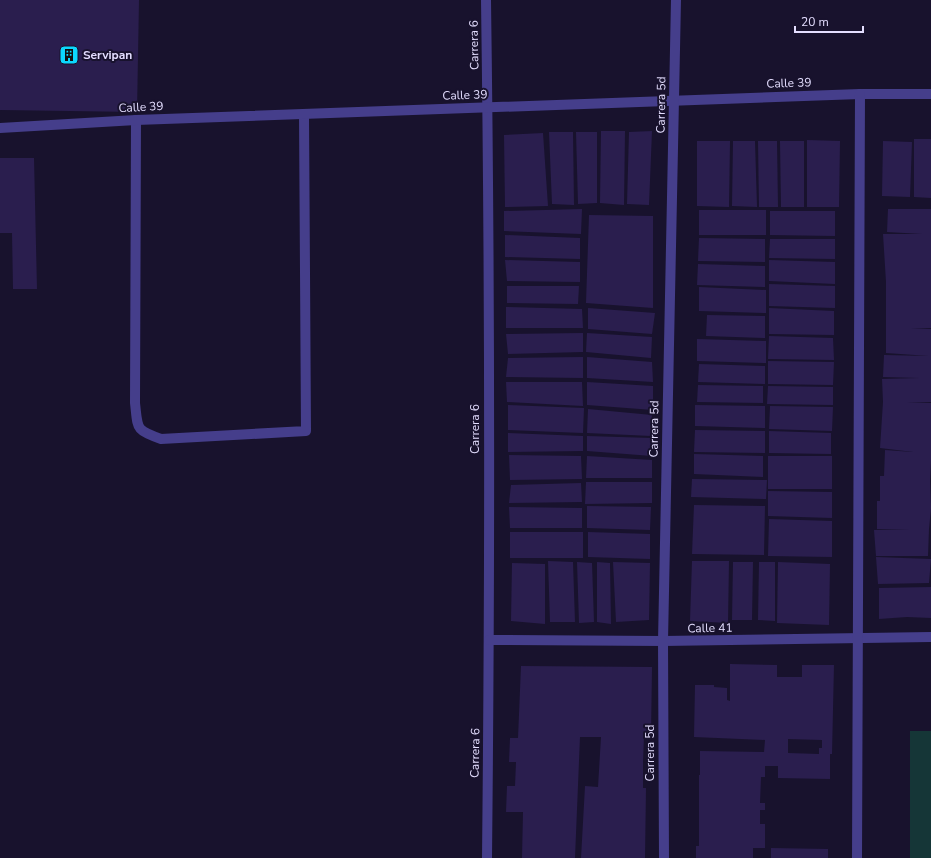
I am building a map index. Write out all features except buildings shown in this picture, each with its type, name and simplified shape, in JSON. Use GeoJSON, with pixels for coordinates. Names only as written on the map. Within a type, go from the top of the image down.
{"type":"FeatureCollection","features":[{"type":"Feature","properties":{"kind":"street","name":"Carrera 6"},"geometry":{"type":"LineString","coordinates":[[486,0],[488,107],[489,640],[487,858]]}},
{"type":"Feature","properties":{"kind":"street","name":"Carrera 5d"},"geometry":{"type":"LineString","coordinates":[[664,858],[663,641],[676,0]]}},
{"type":"Feature","properties":{"kind":"street","name":"Calle 39"},"geometry":{"type":"LineString","coordinates":[[0,128],[136,120],[674,100],[860,94],[931,94]]}},
{"type":"Feature","properties":{"kind":"street"},"geometry":{"type":"LineString","coordinates":[[857,858],[860,94]]}},
{"type":"Feature","properties":{"kind":"street"},"geometry":{"type":"LineString","coordinates":[[136,120],[135,403],[137,425],[144,433],[160,439],[306,431],[304,114]]}},
{"type":"Feature","properties":{"kind":"street","name":"Calle 41"},"geometry":{"type":"LineString","coordinates":[[489,640],[663,641],[931,637]]}},
{"type":"Feature","properties":{"kind":"green space"},"geometry":{"type":"Polygon","coordinates":[[[910,731],[931,731],[931,858],[910,858],[910,731]]]}},
{"type":"Feature","properties":{"kind":"place","name":"Servipan"},"geometry":{"type":"Point","coordinates":[69,55]}}]}
